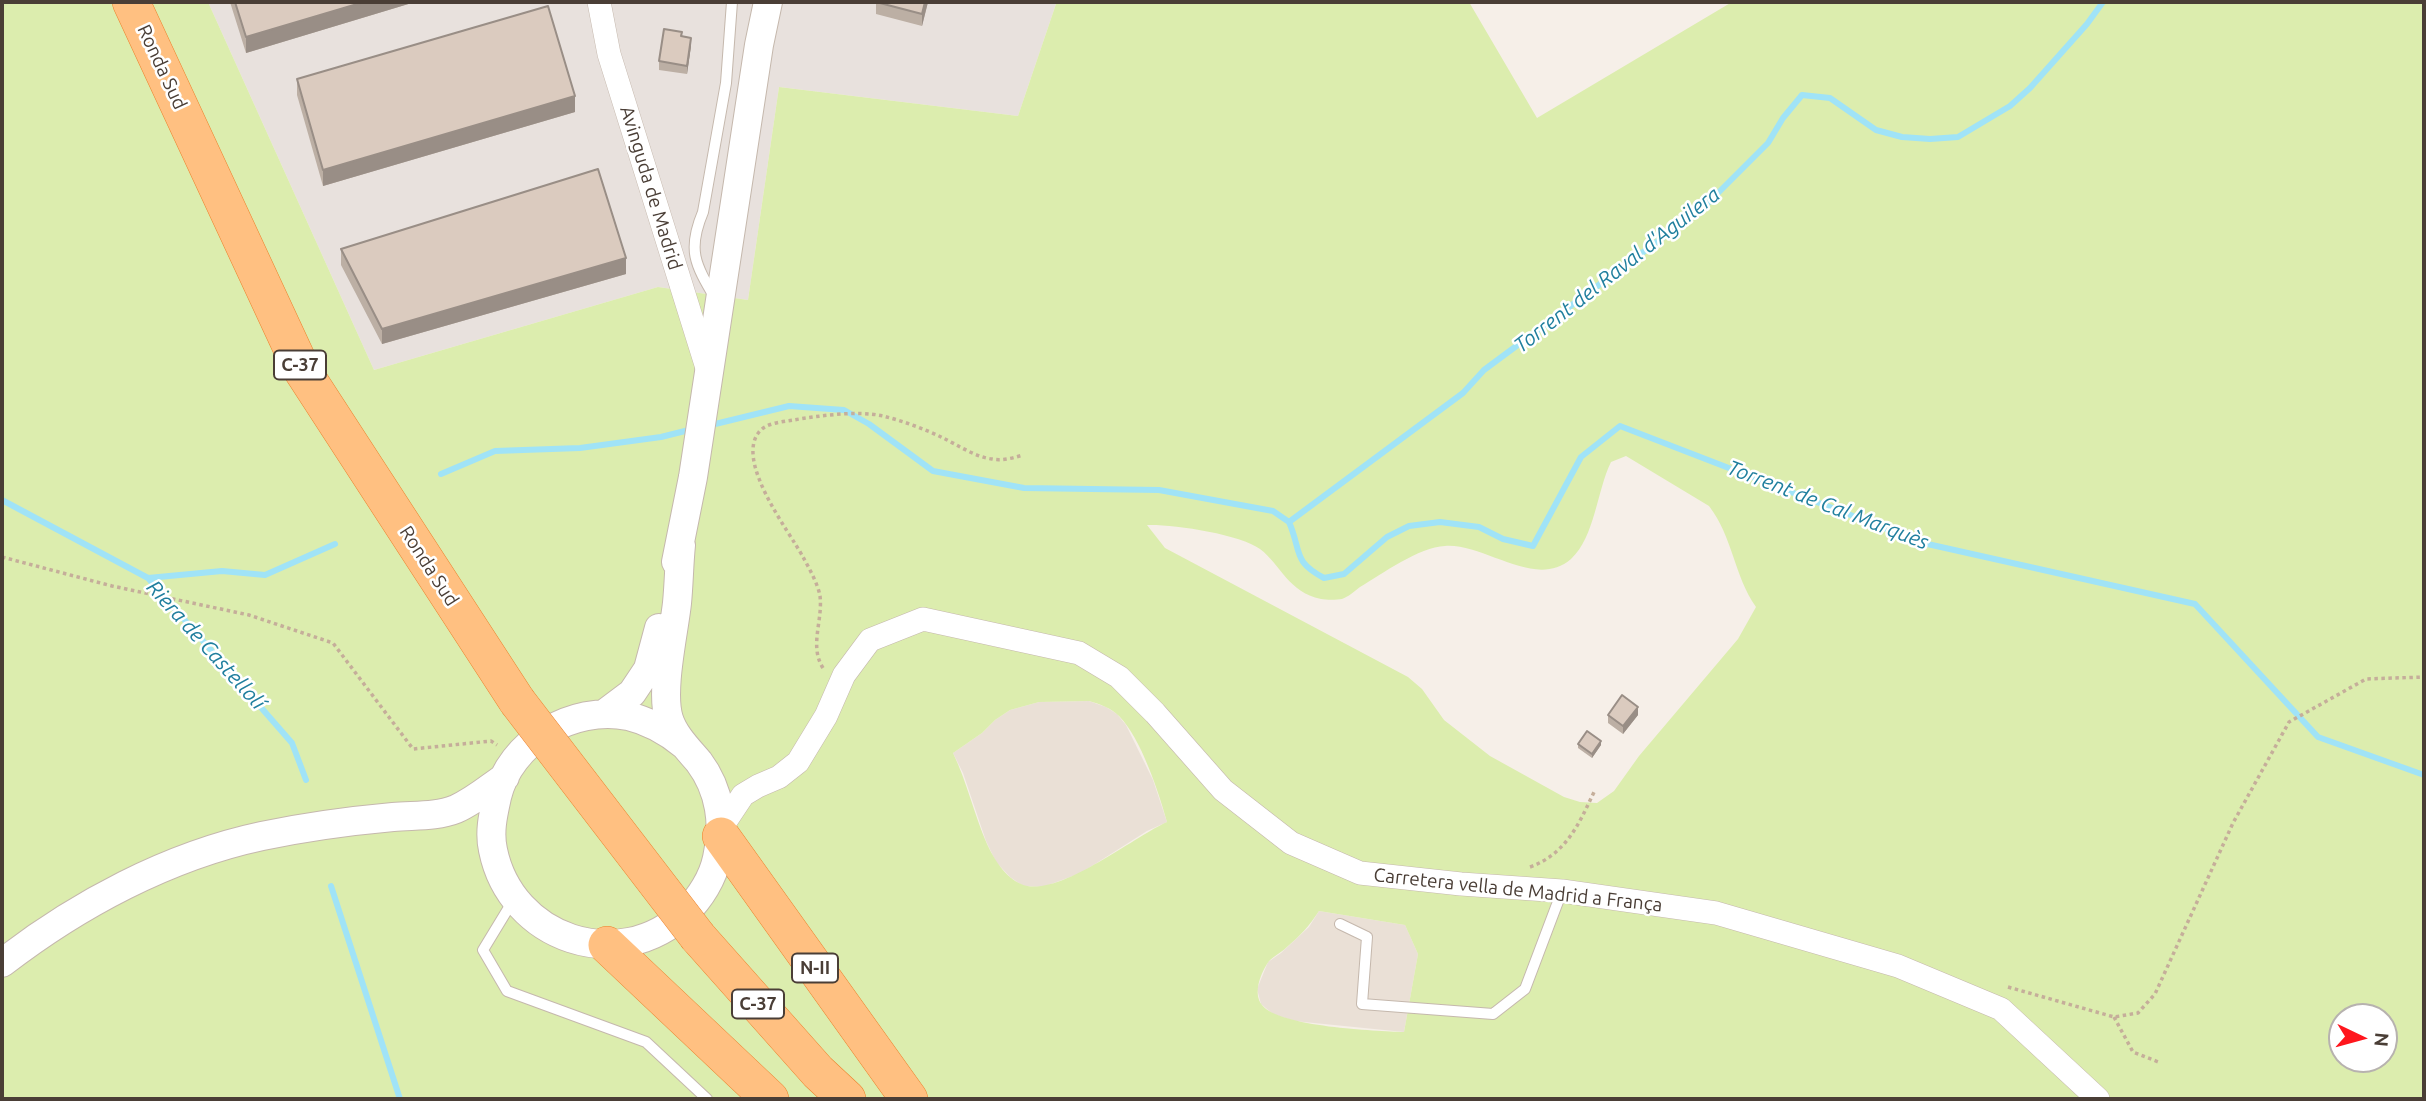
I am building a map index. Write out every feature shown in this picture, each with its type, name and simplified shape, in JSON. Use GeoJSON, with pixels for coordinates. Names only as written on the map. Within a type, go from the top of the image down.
{"type":"FeatureCollection","features":[{"type":"Feature","properties":{"kind":"highway","name":"Ronda Sud"},"geometry":{"type":"LineString","coordinates":[[131,2],[302,370],[517,701],[698,937],[828,1085],[847,1099]]}},
{"type":"Feature","properties":{"kind":"highway","name":"N-II"},"geometry":{"type":"LineString","coordinates":[[721,832],[909,1099]]}},
{"type":"Feature","properties":{"kind":"highway"},"geometry":{"type":"LineString","coordinates":[[607,945],[770,1099]]}},
{"type":"Feature","properties":{"kind":"street","name":"Avinguda de Madrid"},"geometry":{"type":"LineString","coordinates":[[599,2],[609,54],[709,373]]}},
{"type":"Feature","properties":{"kind":"street","name":"N-II"},"geometry":{"type":"LineString","coordinates":[[604,714],[632,693],[648,669],[681,545],[759,44],[768,2]]}},
{"type":"Feature","properties":{"kind":"street","name":"N-II"},"geometry":{"type":"LineString","coordinates":[[681,545],[667,697],[669,718],[705,773],[717,799],[721,832],[717,860],[708,884],[694,904],[676,921],[655,934],[632,942],[607,945],[581,942],[555,933],[533,919],[514,899],[500,875],[492,848],[491,820],[499,786],[535,739],[556,726],[580,717],[604,714],[647,722],[667,731],[684,744]]}},
{"type":"Feature","properties":{"kind":"street","name":"Carretera vella de Madrid a França"},"geometry":{"type":"LineString","coordinates":[[721,832],[743,795],[779,777],[798,762],[826,716],[841,682],[870,640],[923,619],[1079,653],[1119,677],[1155,713],[1223,790],[1291,843],[1360,873],[1562,891],[1716,914],[1898,966],[2001,1009],[2098,1099]]}},
{"type":"Feature","properties":{"kind":"street"},"geometry":{"type":"LineString","coordinates":[[2,963],[52,927],[113,893],[193,854],[261,836],[314,827],[394,817],[438,815],[456,809],[511,767]]}},
{"type":"Feature","properties":{"kind":"street"},"geometry":{"type":"LineString","coordinates":[[705,773],[740,786],[758,786]]}},
{"type":"Feature","properties":{"kind":"street"},"geometry":{"type":"LineString","coordinates":[[438,815],[470,828],[492,848]]}},
{"type":"Feature","properties":{"kind":"lane"},"geometry":{"type":"LineString","coordinates":[[719,304],[693,255],[695,232],[703,212],[726,83],[732,2]]}},
{"type":"Feature","properties":{"kind":"lane"},"geometry":{"type":"LineString","coordinates":[[1340,924],[1367,937],[1362,1004],[1493,1014],[1525,989],[1562,891]]}},
{"type":"Feature","properties":{"kind":"lane"},"geometry":{"type":"LineString","coordinates":[[514,899],[483,950],[507,991],[646,1042],[707,1099]]}},
{"type":"Feature","properties":{"kind":"path"},"geometry":{"type":"LineString","coordinates":[[841,682],[824,670],[818,660],[816,633],[820,622],[820,594],[803,557],[764,492],[753,455],[754,441],[759,431],[771,424],[816,415],[882,416],[930,432],[991,459],[1011,459],[1023,455]]}},
{"type":"Feature","properties":{"kind":"path"},"geometry":{"type":"LineString","coordinates":[[2,557],[112,586],[249,615],[333,643],[413,749],[491,741],[511,767]]}},
{"type":"Feature","properties":{"kind":"path"},"geometry":{"type":"LineString","coordinates":[[2000,985],[2114,1017],[2138,1013],[2155,994],[2233,823],[2288,722],[2366,679],[2424,677]]}},
{"type":"Feature","properties":{"kind":"path"},"geometry":{"type":"LineString","coordinates":[[1485,886],[1499,877],[1540,863],[1567,844],[1594,792]]}},
{"type":"Feature","properties":{"kind":"path"},"geometry":{"type":"LineString","coordinates":[[2114,1017],[2133,1052],[2161,1063]]}},
{"type":"Feature","properties":{"kind":"shaded area"},"geometry":{"type":"Polygon","coordinates":[[[208,2],[1059,2],[1056,4],[1018,116],[779,87],[748,300],[658,287],[374,370],[208,2]]]}},
{"type":"Feature","properties":{"kind":"shaded area"},"geometry":{"type":"Polygon","coordinates":[[[1089,701],[1117,714],[1126,725],[1153,780],[1167,822],[1147,831],[1081,873],[1043,887],[1023,886],[996,862],[953,753],[1010,710],[1039,702],[1089,701]]]}},
{"type":"Feature","properties":{"kind":"shaded area"},"geometry":{"type":"Polygon","coordinates":[[[1319,911],[1405,925],[1418,954],[1404,1032],[1294,1021],[1273,1014],[1261,1004],[1257,989],[1268,962],[1309,927],[1319,911]]]}},
{"type":"Feature","properties":{"kind":"green space"},"geometry":{"type":"Polygon","coordinates":[[[2,2],[208,2],[374,370],[658,287],[748,300],[779,87],[1018,116],[1056,4],[1059,2],[1469,2],[1537,118],[1732,2],[2424,2],[2424,1099],[2,1099],[2,2]],[[1626,456],[1611,462],[1591,526],[1579,550],[1571,559],[1557,567],[1542,570],[1526,568],[1460,547],[1445,546],[1412,556],[1347,597],[1329,600],[1300,590],[1267,555],[1250,544],[1205,531],[1147,525],[1165,548],[1408,677],[1422,689],[1444,720],[1490,756],[1564,797],[1597,803],[1614,791],[1639,756],[1738,639],[1756,607],[1743,582],[1723,530],[1709,506],[1626,456]],[[1089,701],[1039,702],[1010,710],[953,753],[990,850],[1005,872],[1021,884],[1036,887],[1074,875],[1167,822],[1135,738],[1119,716],[1089,701]],[[1319,911],[1296,939],[1267,964],[1260,979],[1259,1001],[1272,1012],[1307,1023],[1404,1032],[1418,954],[1405,925],[1319,911]]]}},
{"type":"Feature","properties":{"kind":"building"},"geometry":{"type":"Polygon","coordinates":[[[235,2],[364,2],[246,37],[235,2]]]}},
{"type":"Feature","properties":{"kind":"building"},"geometry":{"type":"Polygon","coordinates":[[[876,2],[925,2],[922,14],[876,2]]]}},
{"type":"Feature","properties":{"kind":"building"},"geometry":{"type":"Polygon","coordinates":[[[548,6],[575,96],[323,170],[297,79],[548,6]]]}},
{"type":"Feature","properties":{"kind":"building"},"geometry":{"type":"Polygon","coordinates":[[[664,29],[682,32],[681,36],[691,38],[687,66],[659,61],[664,29]]]}},
{"type":"Feature","properties":{"kind":"building"},"geometry":{"type":"Polygon","coordinates":[[[598,169],[626,258],[382,329],[341,249],[598,169]]]}},
{"type":"Feature","properties":{"kind":"building"},"geometry":{"type":"Polygon","coordinates":[[[1622,695],[1638,707],[1623,726],[1608,715],[1622,695]]]}},
{"type":"Feature","properties":{"kind":"building"},"geometry":{"type":"Polygon","coordinates":[[[1587,731],[1601,741],[1592,754],[1578,744],[1587,731]]]}},
{"type":"Feature","properties":{"kind":"waterway","name":"Torrent del Raval d'Aguilera"},"geometry":{"type":"LineString","coordinates":[[1289,522],[1463,393],[1484,370],[1704,207],[1768,143],[1783,118],[1802,95],[1830,98],[1876,130],[1902,137],[1958,137],[2010,106],[2030,88],[2103,2]]}},
{"type":"Feature","properties":{"kind":"waterway"},"geometry":{"type":"LineString","coordinates":[[707,426],[789,406],[844,410],[869,424],[933,471],[1024,488],[1159,490],[1273,511],[1289,522]]}},
{"type":"Feature","properties":{"kind":"waterway","name":"Torrent de Cal Marquès"},"geometry":{"type":"LineString","coordinates":[[1289,522],[1302,561],[1324,578],[1344,574],[1387,537],[1409,526],[1440,522],[1479,527],[1503,539],[1533,546],[1581,457],[1620,426],[1923,543],[2195,604],[2318,737],[2424,775]]}},
{"type":"Feature","properties":{"kind":"waterway"},"geometry":{"type":"LineString","coordinates":[[441,474],[495,451],[580,448],[661,437],[693,429]]}},
{"type":"Feature","properties":{"kind":"waterway","name":"Riera de Castellolí"},"geometry":{"type":"LineString","coordinates":[[2,500],[148,578],[292,743],[306,780]]}},
{"type":"Feature","properties":{"kind":"waterway"},"geometry":{"type":"LineString","coordinates":[[148,578],[222,571],[265,575],[335,544]]}},
{"type":"Feature","properties":{"kind":"waterway","name":"Riera de Castellolí"},"geometry":{"type":"LineString","coordinates":[[331,886],[400,1099]]}}]}
